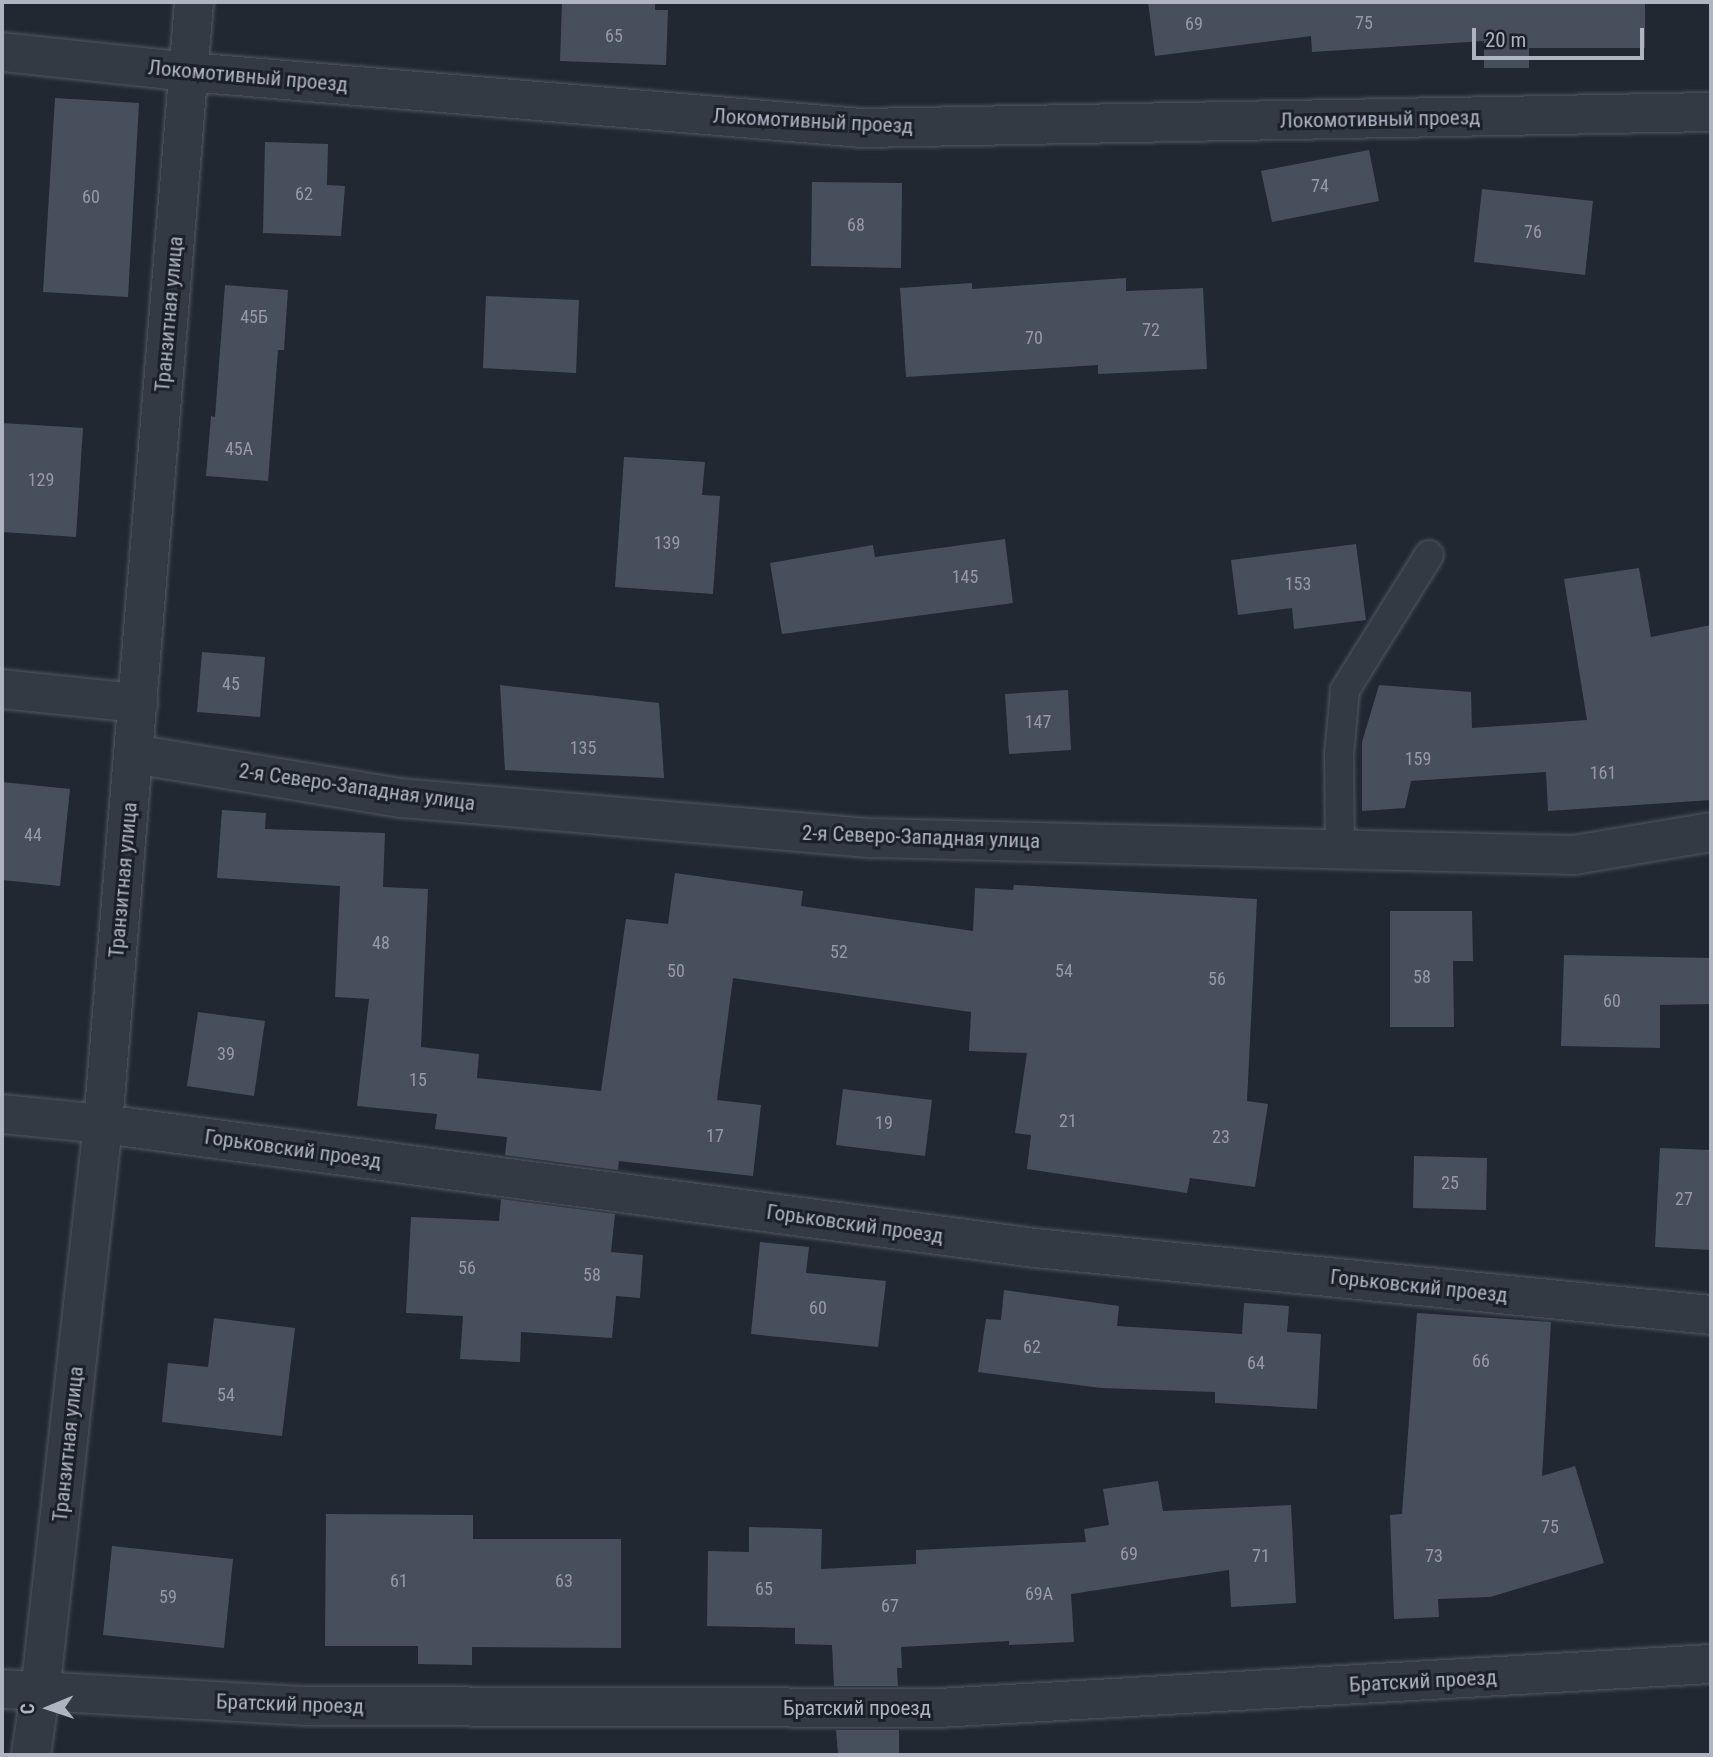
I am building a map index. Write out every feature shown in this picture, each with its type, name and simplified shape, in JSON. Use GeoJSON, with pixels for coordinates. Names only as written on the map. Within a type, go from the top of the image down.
{"type":"FeatureCollection","features":[{"type":"Feature","properties":{"kind":"street","name":"Транзитная улица"},"geometry":{"type":"LineString","coordinates":[[31,1755],[103,1124],[194,2]]}},
{"type":"Feature","properties":{"kind":"street","name":"Локомотивный проезд"},"geometry":{"type":"LineString","coordinates":[[2,52],[189,72],[862,128],[1711,112]]}},
{"type":"Feature","properties":{"kind":"street"},"geometry":{"type":"LineString","coordinates":[[2,689],[138,704]]}},
{"type":"Feature","properties":{"kind":"street","name":"2-я Северо-Западная улица"},"geometry":{"type":"LineString","coordinates":[[134,754],[401,798],[872,838],[1340,847],[1574,855],[1711,832]]}},
{"type":"Feature","properties":{"kind":"street","name":"Горьковский проезд"},"geometry":{"type":"LineString","coordinates":[[2,1114],[103,1124],[1035,1248],[1711,1315]]}},
{"type":"Feature","properties":{"kind":"street","name":"Братский проезд"},"geometry":{"type":"LineString","coordinates":[[2,1689],[308,1706],[938,1708],[1711,1664]]}},
{"type":"Feature","properties":{"kind":"lane"},"geometry":{"type":"LineString","coordinates":[[1340,847],[1339,755],[1345,690],[1430,555]]}},
{"type":"Feature","properties":{"kind":"building"},"geometry":{"type":"Polygon","coordinates":[[[562,2],[655,2],[655,10],[668,10],[666,65],[560,61],[562,2]]]}},
{"type":"Feature","properties":{"kind":"building"},"geometry":{"type":"Polygon","coordinates":[[[1148,2],[1645,2],[1645,48],[1529,48],[1529,68],[1484,68],[1484,41],[1312,52],[1311,36],[1155,56],[1148,2]]]}},
{"type":"Feature","properties":{"kind":"building"},"geometry":{"type":"Polygon","coordinates":[[[55,98],[139,103],[128,297],[43,292],[55,98]]]}},
{"type":"Feature","properties":{"kind":"building"},"geometry":{"type":"Polygon","coordinates":[[[265,142],[328,144],[327,185],[345,186],[341,236],[263,233],[265,142]]]}},
{"type":"Feature","properties":{"kind":"building"},"geometry":{"type":"Polygon","coordinates":[[[1369,150],[1379,201],[1272,222],[1261,171],[1369,150]]]}},
{"type":"Feature","properties":{"kind":"building"},"geometry":{"type":"Polygon","coordinates":[[[812,182],[902,183],[901,268],[811,266],[812,182]]]}},
{"type":"Feature","properties":{"kind":"building"},"geometry":{"type":"Polygon","coordinates":[[[1482,189],[1593,201],[1585,275],[1474,262],[1482,189]]]}},
{"type":"Feature","properties":{"kind":"building"},"geometry":{"type":"Polygon","coordinates":[[[1126,278],[1126,291],[1203,288],[1207,369],[1098,374],[1098,365],[906,377],[900,288],[972,283],[972,289],[1126,278]]]}},
{"type":"Feature","properties":{"kind":"building"},"geometry":{"type":"Polygon","coordinates":[[[225,285],[288,290],[284,350],[278,350],[268,481],[206,476],[211,416],[215,417],[225,285]]]}},
{"type":"Feature","properties":{"kind":"building"},"geometry":{"type":"Polygon","coordinates":[[[486,296],[579,300],[576,373],[483,368],[486,296]]]}},
{"type":"Feature","properties":{"kind":"building"},"geometry":{"type":"Polygon","coordinates":[[[2,423],[83,428],[76,537],[2,532],[2,423]]]}},
{"type":"Feature","properties":{"kind":"building"},"geometry":{"type":"Polygon","coordinates":[[[624,457],[705,462],[702,495],[720,496],[713,594],[615,587],[624,457]]]}},
{"type":"Feature","properties":{"kind":"building"},"geometry":{"type":"Polygon","coordinates":[[[1005,539],[1013,603],[782,634],[770,563],[873,545],[875,557],[1005,539]]]}},
{"type":"Feature","properties":{"kind":"building"},"geometry":{"type":"Polygon","coordinates":[[[1356,544],[1366,620],[1294,629],[1292,608],[1238,615],[1231,560],[1356,544]]]}},
{"type":"Feature","properties":{"kind":"building"},"geometry":{"type":"Polygon","coordinates":[[[1639,568],[1651,637],[1711,625],[1711,800],[1548,811],[1546,772],[1411,781],[1405,808],[1362,811],[1362,742],[1379,685],[1471,692],[1472,728],[1587,720],[1564,579],[1639,568]]]}},
{"type":"Feature","properties":{"kind":"building"},"geometry":{"type":"Polygon","coordinates":[[[202,652],[265,657],[260,717],[197,712],[202,652]]]}},
{"type":"Feature","properties":{"kind":"building"},"geometry":{"type":"Polygon","coordinates":[[[500,685],[659,703],[664,778],[505,770],[500,685]]]}},
{"type":"Feature","properties":{"kind":"building"},"geometry":{"type":"Polygon","coordinates":[[[1068,690],[1071,750],[1009,754],[1005,694],[1068,690]]]}},
{"type":"Feature","properties":{"kind":"building"},"geometry":{"type":"Polygon","coordinates":[[[2,782],[70,789],[60,886],[2,880],[2,782]]]}},
{"type":"Feature","properties":{"kind":"building"},"geometry":{"type":"Polygon","coordinates":[[[222,810],[266,813],[265,829],[385,833],[383,887],[428,889],[421,1047],[479,1054],[477,1078],[601,1091],[626,919],[668,924],[675,873],[803,891],[801,906],[973,931],[975,888],[1013,890],[1014,885],[1257,899],[1247,1101],[1268,1104],[1255,1187],[1190,1178],[1187,1193],[1027,1169],[1031,1135],[1015,1133],[1027,1053],[969,1051],[971,1012],[733,978],[717,1100],[761,1105],[753,1176],[619,1161],[618,1170],[505,1155],[507,1137],[435,1129],[437,1114],[357,1106],[369,999],[335,997],[340,886],[217,878],[222,810]]]}},
{"type":"Feature","properties":{"kind":"building"},"geometry":{"type":"Polygon","coordinates":[[[1390,911],[1472,911],[1473,961],[1453,961],[1454,1027],[1390,1027],[1390,911]]]}},
{"type":"Feature","properties":{"kind":"building"},"geometry":{"type":"Polygon","coordinates":[[[1564,955],[1711,958],[1711,1004],[1660,1005],[1660,1048],[1561,1046],[1564,955]]]}},
{"type":"Feature","properties":{"kind":"building"},"geometry":{"type":"Polygon","coordinates":[[[198,1012],[265,1021],[254,1096],[187,1086],[198,1012]]]}},
{"type":"Feature","properties":{"kind":"building"},"geometry":{"type":"Polygon","coordinates":[[[843,1089],[932,1100],[925,1156],[836,1145],[843,1089]]]}},
{"type":"Feature","properties":{"kind":"building"},"geometry":{"type":"Polygon","coordinates":[[[1660,1148],[1711,1150],[1711,1250],[1655,1247],[1660,1148]]]}},
{"type":"Feature","properties":{"kind":"building"},"geometry":{"type":"Polygon","coordinates":[[[1414,1156],[1487,1158],[1486,1210],[1413,1208],[1414,1156]]]}},
{"type":"Feature","properties":{"kind":"building"},"geometry":{"type":"Polygon","coordinates":[[[501,1199],[615,1214],[611,1252],[643,1255],[640,1298],[616,1296],[612,1338],[521,1332],[520,1362],[460,1359],[463,1316],[406,1313],[411,1217],[499,1221],[501,1199]]]}},
{"type":"Feature","properties":{"kind":"building"},"geometry":{"type":"Polygon","coordinates":[[[760,1242],[809,1247],[806,1273],[886,1281],[878,1347],[751,1334],[760,1242]]]}},
{"type":"Feature","properties":{"kind":"building"},"geometry":{"type":"Polygon","coordinates":[[[1004,1290],[1119,1306],[1117,1326],[1242,1334],[1244,1303],[1289,1306],[1287,1332],[1321,1334],[1317,1409],[1215,1403],[1215,1392],[1101,1388],[978,1372],[986,1319],[1001,1320],[1004,1290]]]}},
{"type":"Feature","properties":{"kind":"building"},"geometry":{"type":"Polygon","coordinates":[[[1417,1313],[1551,1322],[1542,1476],[1575,1466],[1604,1563],[1490,1597],[1438,1599],[1439,1617],[1394,1619],[1390,1515],[1402,1514],[1417,1313]]]}},
{"type":"Feature","properties":{"kind":"building"},"geometry":{"type":"Polygon","coordinates":[[[214,1318],[295,1328],[282,1436],[162,1422],[168,1363],[208,1367],[214,1318]]]}},
{"type":"Feature","properties":{"kind":"building"},"geometry":{"type":"Polygon","coordinates":[[[1158,1481],[1163,1511],[1291,1505],[1296,1603],[1231,1607],[1229,1570],[1071,1594],[1074,1642],[1009,1645],[1009,1641],[901,1647],[902,1668],[897,1668],[898,1686],[834,1686],[832,1645],[795,1644],[795,1628],[707,1626],[708,1551],[749,1552],[749,1527],[822,1529],[821,1569],[916,1564],[916,1550],[1086,1542],[1084,1529],[1109,1525],[1103,1489],[1158,1481]]]}},
{"type":"Feature","properties":{"kind":"building"},"geometry":{"type":"Polygon","coordinates":[[[326,1514],[473,1515],[473,1539],[621,1539],[621,1648],[472,1647],[472,1665],[418,1664],[418,1646],[325,1646],[326,1514]]]}},
{"type":"Feature","properties":{"kind":"building"},"geometry":{"type":"Polygon","coordinates":[[[112,1546],[233,1559],[224,1648],[103,1635],[112,1546]]]}},
{"type":"Feature","properties":{"kind":"building"},"geometry":{"type":"Polygon","coordinates":[[[836,1730],[899,1730],[899,1755],[838,1755],[836,1730]]]}}]}
